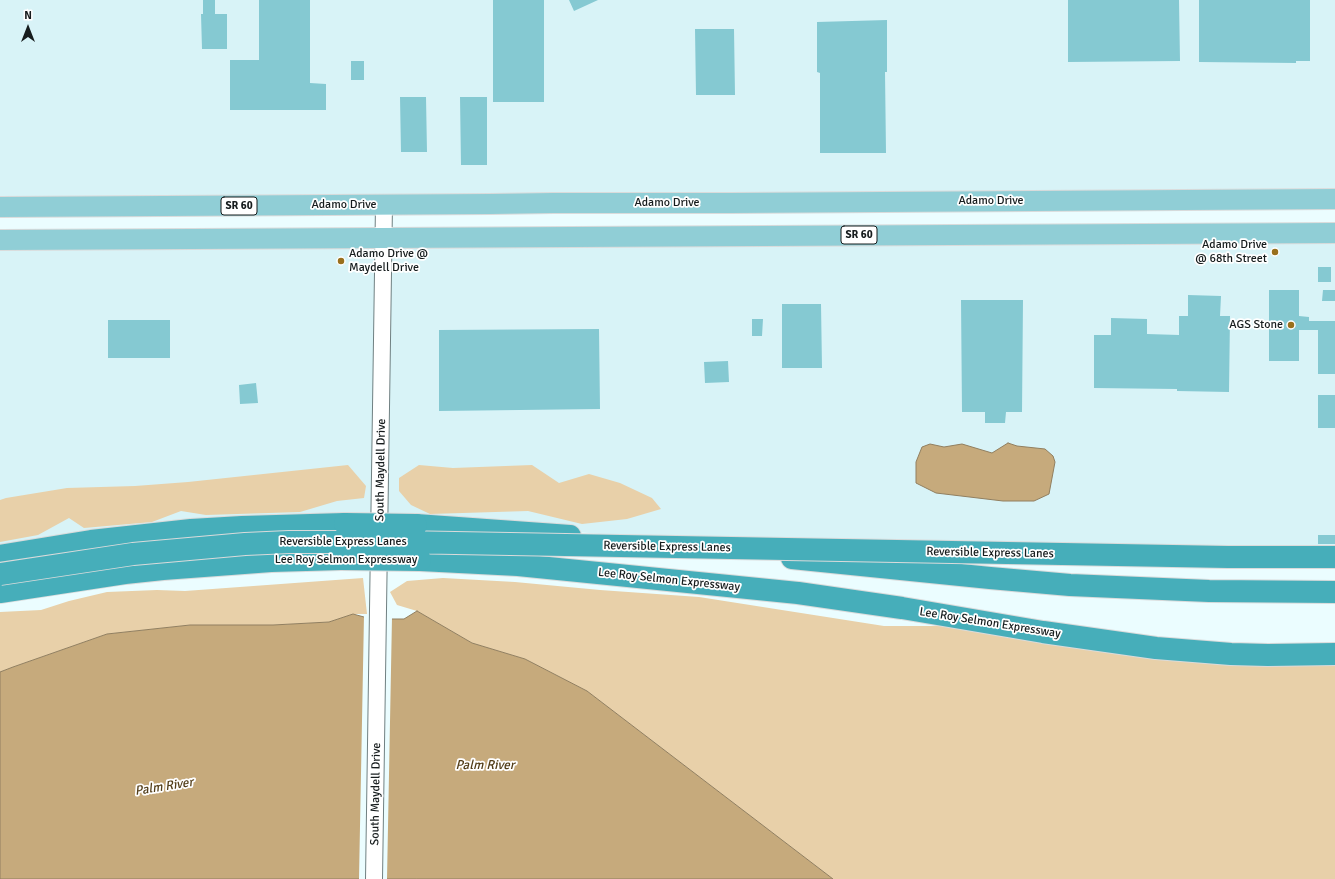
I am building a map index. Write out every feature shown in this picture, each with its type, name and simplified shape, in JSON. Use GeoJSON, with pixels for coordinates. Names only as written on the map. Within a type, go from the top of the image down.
{"type":"FeatureCollection","features":[{"type":"Feature","properties":{"kind":"highway"},"geometry":{"type":"LineString","coordinates":[[0,556],[91,541],[191,530],[345,524],[416,525],[550,534],[1070,585],[1201,591],[1335,592]]}},
{"type":"Feature","properties":{"kind":"highway","name":"Reversible Express Lanes"},"geometry":{"type":"LineString","coordinates":[[0,574],[133,554],[245,544],[303,542],[400,542],[1228,558],[1335,557]]}},
{"type":"Feature","properties":{"kind":"highway","name":"Lee Roy Selmon Expressway"},"geometry":{"type":"LineString","coordinates":[[0,592],[163,569],[271,561],[342,559],[420,560],[518,565],[790,593],[902,608],[1043,632],[1156,648],[1239,654],[1335,654]]}},
{"type":"Feature","properties":{"kind":"main road","name":"Adamo Drive"},"geometry":{"type":"LineString","coordinates":[[0,207],[384,205],[553,202],[731,203],[1335,199]]}},
{"type":"Feature","properties":{"kind":"main road"},"geometry":{"type":"LineString","coordinates":[[1084,234],[1085,200]]}},
{"type":"Feature","properties":{"kind":"main road"},"geometry":{"type":"LineString","coordinates":[[731,203],[732,236]]}},
{"type":"Feature","properties":{"kind":"main road","name":"SR 60"},"geometry":{"type":"LineString","coordinates":[[0,240],[1335,233]]}},
{"type":"Feature","properties":{"kind":"street","name":"South Maydell Drive"},"geometry":{"type":"LineString","coordinates":[[374,879],[384,205]]}},
{"type":"Feature","properties":{"kind":"shaded area"},"geometry":{"type":"Polygon","coordinates":[[[0,0],[1335,0],[1335,193],[0,204],[0,0]]]}},
{"type":"Feature","properties":{"kind":"shaded area"},"geometry":{"type":"Polygon","coordinates":[[[1335,231],[1335,555],[804,553],[481,523],[379,518],[387,235],[1335,231]]]}},
{"type":"Feature","properties":{"kind":"shaded area"},"geometry":{"type":"Polygon","coordinates":[[[383,238],[376,519],[0,552],[0,243],[383,238]]]}},
{"type":"Feature","properties":{"kind":"shaded area"},"geometry":{"type":"Polygon","coordinates":[[[348,465],[366,486],[364,498],[337,501],[300,512],[206,515],[181,511],[152,522],[84,528],[69,518],[38,535],[0,542],[0,500],[6,498],[67,488],[135,486],[188,482],[348,465]]]}},
{"type":"Feature","properties":{"kind":"shaded area"},"geometry":{"type":"Polygon","coordinates":[[[419,465],[453,468],[532,465],[559,483],[589,474],[620,483],[652,498],[661,509],[627,519],[582,524],[528,511],[430,514],[411,505],[399,491],[399,478],[419,465]]]}},
{"type":"Feature","properties":{"kind":"shaded area"},"geometry":{"type":"Polygon","coordinates":[[[363,578],[367,614],[353,614],[329,622],[273,625],[190,625],[107,634],[0,672],[0,612],[41,610],[69,601],[107,592],[157,590],[185,591],[363,578]]]}},
{"type":"Feature","properties":{"kind":"shaded area"},"geometry":{"type":"Polygon","coordinates":[[[443,578],[515,582],[699,597],[884,626],[961,626],[1183,645],[1335,647],[1335,879],[833,879],[587,691],[525,659],[472,643],[417,611],[397,605],[390,592],[407,581],[443,578]]]}},
{"type":"Feature","properties":{"kind":"water"},"geometry":{"type":"Polygon","coordinates":[[[1008,443],[1017,446],[1045,449],[1053,456],[1055,462],[1049,494],[1034,501],[1003,501],[936,493],[916,483],[916,462],[922,447],[930,444],[944,447],[962,444],[992,453],[1008,443]]]}},
{"type":"Feature","properties":{"kind":"water","name":"Palm River"},"geometry":{"type":"Polygon","coordinates":[[[417,611],[472,643],[525,659],[587,691],[833,879],[0,879],[0,672],[107,634],[190,625],[273,625],[329,622],[353,614],[375,620],[404,619],[417,611]]]}},
{"type":"Feature","properties":{"kind":"pier"},"geometry":{"type":"Polygon","coordinates":[[[364,615],[374,618],[392,617],[387,879],[359,879],[364,615]]]}},
{"type":"Feature","properties":{"kind":"building"},"geometry":{"type":"Polygon","coordinates":[[[203,0],[215,0],[215,14],[227,14],[227,49],[202,49],[201,14],[203,14],[203,0]]]}},
{"type":"Feature","properties":{"kind":"building"},"geometry":{"type":"Polygon","coordinates":[[[259,0],[310,0],[310,83],[326,84],[326,110],[230,110],[230,60],[259,60],[259,0]]]}},
{"type":"Feature","properties":{"kind":"building"},"geometry":{"type":"Polygon","coordinates":[[[493,0],[544,0],[544,102],[493,102],[493,0]]]}},
{"type":"Feature","properties":{"kind":"building"},"geometry":{"type":"Polygon","coordinates":[[[569,0],[598,0],[574,11],[569,0]]]}},
{"type":"Feature","properties":{"kind":"building"},"geometry":{"type":"Polygon","coordinates":[[[1068,0],[1179,0],[1180,61],[1068,62],[1068,0]]]}},
{"type":"Feature","properties":{"kind":"building"},"geometry":{"type":"Polygon","coordinates":[[[1199,0],[1310,0],[1310,61],[1296,61],[1296,63],[1199,62],[1199,0]]]}},
{"type":"Feature","properties":{"kind":"building"},"geometry":{"type":"Polygon","coordinates":[[[887,20],[887,72],[885,72],[886,153],[820,153],[820,73],[817,72],[817,22],[887,20]]]}},
{"type":"Feature","properties":{"kind":"building"},"geometry":{"type":"Polygon","coordinates":[[[695,29],[734,29],[735,95],[696,95],[695,29]]]}},
{"type":"Feature","properties":{"kind":"building"},"geometry":{"type":"Polygon","coordinates":[[[351,61],[364,61],[364,80],[351,80],[351,61]]]}},
{"type":"Feature","properties":{"kind":"building"},"geometry":{"type":"Polygon","coordinates":[[[400,97],[426,97],[427,152],[401,152],[400,97]]]}},
{"type":"Feature","properties":{"kind":"building"},"geometry":{"type":"Polygon","coordinates":[[[460,97],[487,97],[487,165],[461,165],[460,97]]]}},
{"type":"Feature","properties":{"kind":"building"},"geometry":{"type":"Polygon","coordinates":[[[1318,267],[1331,267],[1331,282],[1318,282],[1318,267]]]}},
{"type":"Feature","properties":{"kind":"building","name":"AGS Stone"},"geometry":{"type":"Polygon","coordinates":[[[1269,290],[1299,290],[1299,316],[1309,317],[1309,321],[1335,321],[1335,374],[1318,374],[1318,330],[1299,330],[1299,361],[1269,361],[1269,290]]]}},
{"type":"Feature","properties":{"kind":"building"},"geometry":{"type":"Polygon","coordinates":[[[1323,290],[1335,290],[1335,301],[1322,301],[1323,290]]]}},
{"type":"Feature","properties":{"kind":"building"},"geometry":{"type":"Polygon","coordinates":[[[1188,295],[1221,296],[1220,316],[1230,316],[1229,392],[1177,391],[1177,389],[1094,388],[1094,335],[1111,335],[1111,318],[1147,319],[1147,334],[1179,335],[1179,316],[1188,316],[1188,295]]]}},
{"type":"Feature","properties":{"kind":"building"},"geometry":{"type":"Polygon","coordinates":[[[961,300],[1023,300],[1022,412],[1006,412],[1005,423],[985,423],[985,412],[962,412],[961,300]]]}},
{"type":"Feature","properties":{"kind":"building"},"geometry":{"type":"Polygon","coordinates":[[[782,304],[821,304],[822,368],[782,368],[782,304]]]}},
{"type":"Feature","properties":{"kind":"building"},"geometry":{"type":"Polygon","coordinates":[[[752,319],[763,319],[762,336],[752,336],[752,319]]]}},
{"type":"Feature","properties":{"kind":"building"},"geometry":{"type":"Polygon","coordinates":[[[108,320],[170,320],[170,358],[108,358],[108,320]]]}},
{"type":"Feature","properties":{"kind":"building"},"geometry":{"type":"Polygon","coordinates":[[[599,329],[600,409],[439,411],[439,330],[599,329]]]}},
{"type":"Feature","properties":{"kind":"building"},"geometry":{"type":"Polygon","coordinates":[[[728,361],[729,382],[705,383],[704,362],[728,361]]]}},
{"type":"Feature","properties":{"kind":"building"},"geometry":{"type":"Polygon","coordinates":[[[256,383],[258,403],[240,404],[239,385],[256,383]]]}},
{"type":"Feature","properties":{"kind":"building"},"geometry":{"type":"Polygon","coordinates":[[[1318,395],[1335,395],[1335,428],[1318,428],[1318,395]]]}},
{"type":"Feature","properties":{"kind":"building"},"geometry":{"type":"Polygon","coordinates":[[[1318,535],[1335,535],[1335,544],[1318,544],[1318,535]]]}},
{"type":"Feature","properties":{"kind":"place","name":"Adamo Drive @ 68th Street"},"geometry":{"type":"Point","coordinates":[1275,252]}},
{"type":"Feature","properties":{"kind":"place","name":"Adamo Drive @ Maydell Drive"},"geometry":{"type":"Point","coordinates":[341,261]}},
{"type":"Feature","properties":{"kind":"place","name":"AGS Stone"},"geometry":{"type":"Point","coordinates":[1291,325]}}]}
